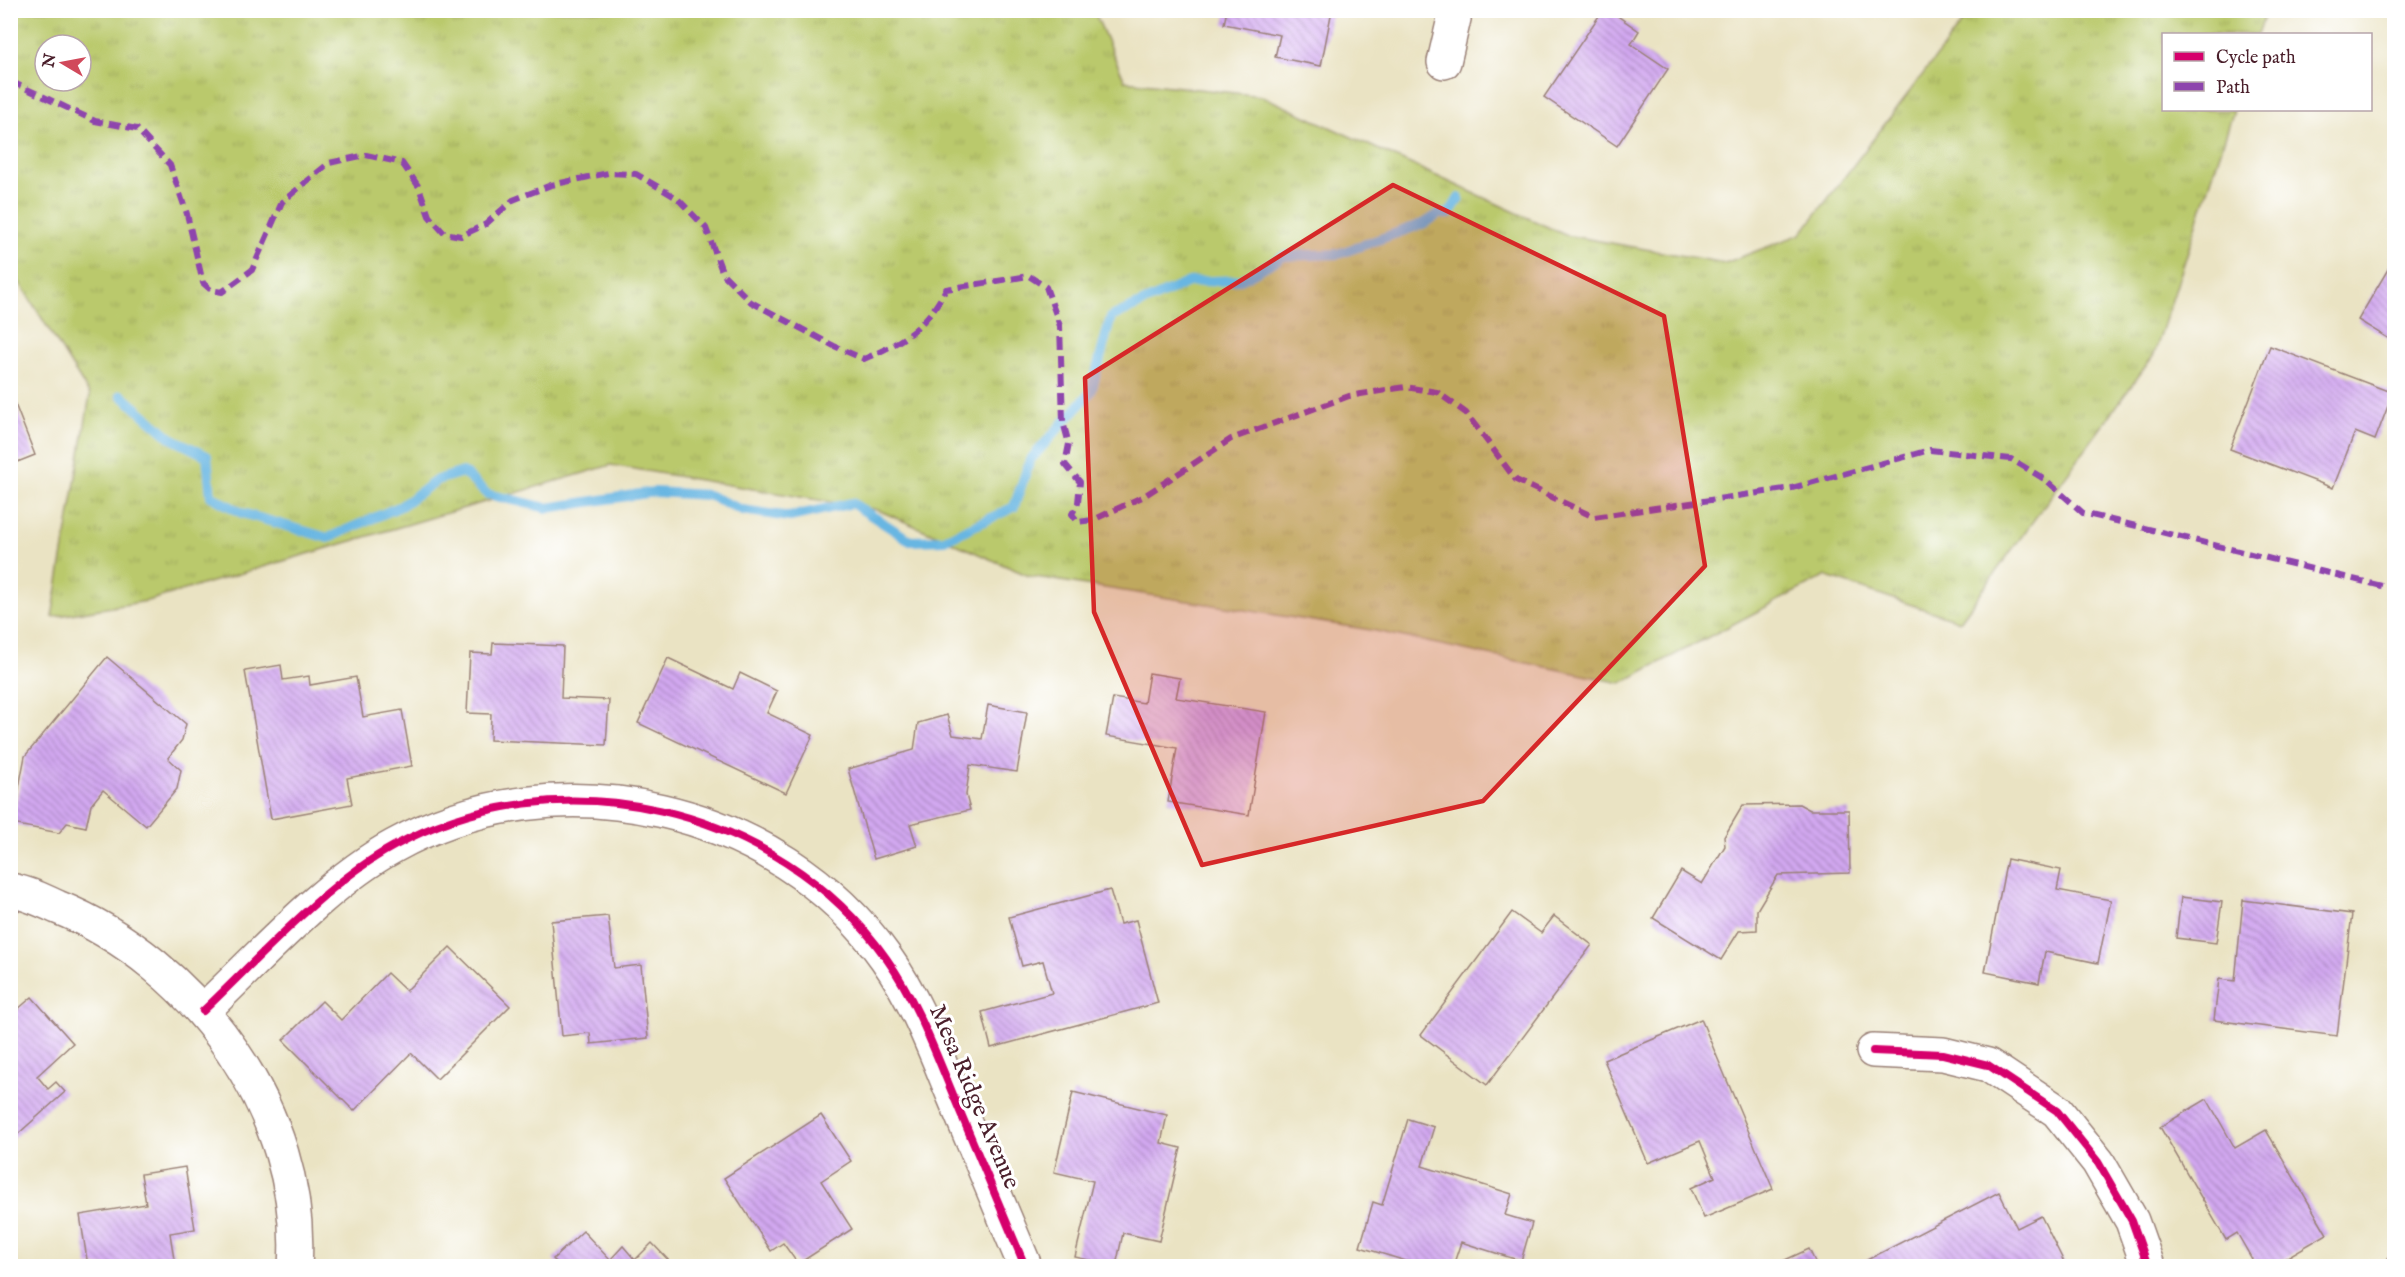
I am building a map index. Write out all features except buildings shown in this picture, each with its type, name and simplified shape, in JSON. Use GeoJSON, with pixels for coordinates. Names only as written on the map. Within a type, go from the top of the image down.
{"type":"FeatureCollection","features":[{"type":"Feature","properties":{"kind":"street"},"geometry":{"type":"LineString","coordinates":[[1444,62],[1456,10]]}},
{"type":"Feature","properties":{"kind":"street","name":"Mesa Ridge Avenue"},"geometry":{"type":"LineString","coordinates":[[203,1011],[348,875],[395,845],[449,821],[508,806],[569,799],[636,804],[703,821],[757,845],[803,874],[849,914],[886,958],[923,1021],[1025,1266]]}},
{"type":"Feature","properties":{"kind":"street"},"geometry":{"type":"LineString","coordinates":[[10,890],[89,919],[149,958],[203,1011],[244,1066],[273,1128],[291,1191],[297,1248],[296,1266]]}},
{"type":"Feature","properties":{"kind":"street"},"geometry":{"type":"LineString","coordinates":[[1873,1051],[1943,1054],[1988,1065],[2057,1111],[2098,1162],[2132,1221],[2148,1266]]}},
{"type":"Feature","properties":{"kind":"highlighted area"},"geometry":{"type":"Polygon","coordinates":[[[1393,185],[1664,316],[1705,566],[1483,801],[1202,865],[1094,612],[1085,378],[1393,185]]]}},
{"type":"Feature","properties":{"kind":"green space"},"geometry":{"type":"Polygon","coordinates":[[[11,10],[1094,11],[1125,81],[1262,96],[1565,235],[1725,263],[1801,234],[1971,11],[2266,11],[2258,33],[2162,33],[2162,111],[2234,111],[2154,355],[1960,621],[1825,576],[1621,683],[1371,630],[1029,576],[878,510],[611,465],[147,601],[52,617],[90,395],[11,269],[11,10]]]}},
{"type":"Feature","properties":{"kind":"waterway"},"geometry":{"type":"LineString","coordinates":[[121,395],[171,438],[207,456],[211,496],[242,513],[328,538],[401,506],[437,480],[463,472],[487,494],[547,508],[654,492],[708,495],[742,510],[790,517],[852,503],[911,541],[944,540],[1014,507],[1030,460],[1091,392],[1111,317],[1189,282],[1241,280],[1284,256],[1338,254],[1425,223],[1439,214],[1449,214],[1459,198]]}},
{"type":"Feature","properties":{"kind":"marked path"},"geometry":{"type":"LineString","coordinates":[[10,81],[95,121],[137,129],[170,165],[187,214],[203,283],[211,290],[222,292],[252,270],[282,202],[329,163],[366,155],[402,163],[419,187],[429,216],[444,233],[461,236],[486,224],[513,200],[551,185],[608,173],[636,174],[677,198],[706,228],[723,274],[751,302],[834,346],[864,359],[912,332],[930,314],[946,289],[1029,276],[1046,287],[1060,326],[1063,422],[1069,444],[1065,464],[1080,482],[1078,503],[1072,514],[1078,522],[1093,520],[1144,496],[1231,439],[1349,396],[1405,387],[1437,392],[1466,413],[1516,480],[1594,517],[1792,488],[1930,450],[2011,459],[2046,480],[2083,513],[2394,589]]}},
{"type":"Feature","properties":{"kind":"cycle path"},"geometry":{"type":"LineString","coordinates":[[203,1011],[319,900],[369,861],[394,846],[458,818],[525,804],[593,801],[661,810],[726,831],[787,863],[841,906],[886,958],[924,1025],[1025,1266]]}},
{"type":"Feature","properties":{"kind":"cycle path"},"geometry":{"type":"LineString","coordinates":[[1873,1051],[1943,1054],[1988,1065],[2057,1111],[2098,1162],[2132,1221],[2148,1266]]}}]}
